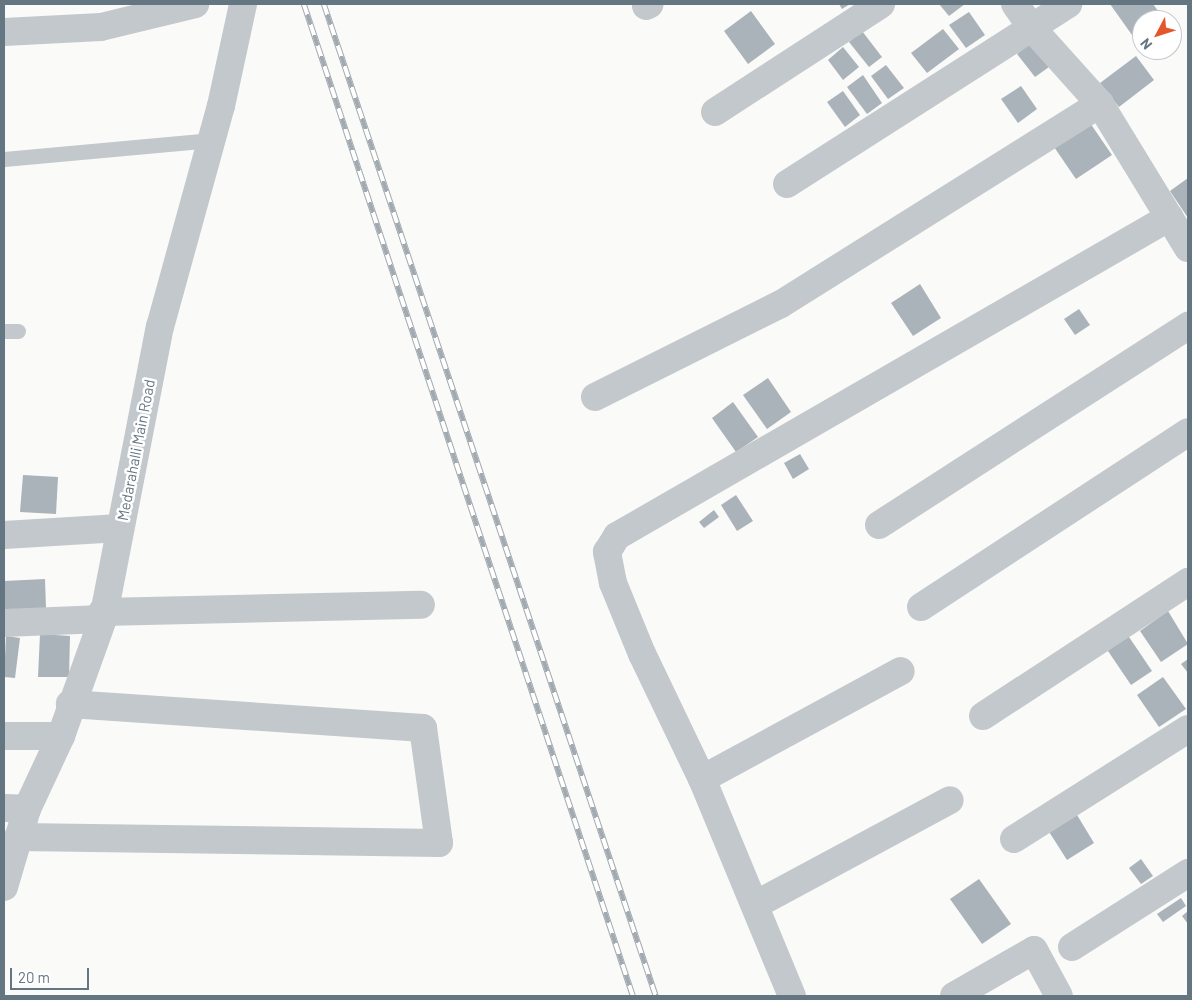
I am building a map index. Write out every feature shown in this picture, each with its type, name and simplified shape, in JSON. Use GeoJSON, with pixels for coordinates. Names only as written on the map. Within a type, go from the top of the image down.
{"type":"FeatureCollection","features":[{"type":"Feature","properties":{"kind":"street"},"geometry":{"type":"LineString","coordinates":[[4,32],[101,27],[195,4]]}},
{"type":"Feature","properties":{"kind":"street","name":"Medarahalli Main Road"},"geometry":{"type":"LineString","coordinates":[[4,887],[18,837],[15,808],[61,736],[70,704],[102,616],[160,327],[212,140],[243,4]]}},
{"type":"Feature","properties":{"kind":"street"},"geometry":{"type":"LineString","coordinates":[[715,112],[881,4]]}},
{"type":"Feature","properties":{"kind":"street"},"geometry":{"type":"LineString","coordinates":[[1015,4],[1031,27],[1100,104],[1188,248]]}},
{"type":"Feature","properties":{"kind":"street"},"geometry":{"type":"LineString","coordinates":[[787,184],[1068,4]]}},
{"type":"Feature","properties":{"kind":"street"},"geometry":{"type":"LineString","coordinates":[[595,397],[781,304],[1100,104]]}},
{"type":"Feature","properties":{"kind":"street"},"geometry":{"type":"LineString","coordinates":[[792,996],[702,779],[642,654],[613,583],[607,552],[617,536],[1170,217]]}},
{"type":"Feature","properties":{"kind":"street"},"geometry":{"type":"LineString","coordinates":[[879,525],[1188,326]]}},
{"type":"Feature","properties":{"kind":"street"},"geometry":{"type":"LineString","coordinates":[[920,608],[1188,432]]}},
{"type":"Feature","properties":{"kind":"street"},"geometry":{"type":"LineString","coordinates":[[4,535],[120,528]]}},
{"type":"Feature","properties":{"kind":"street"},"geometry":{"type":"LineString","coordinates":[[983,716],[1188,582]]}},
{"type":"Feature","properties":{"kind":"street"},"geometry":{"type":"LineString","coordinates":[[4,623],[102,616],[421,604]]}},
{"type":"Feature","properties":{"kind":"street"},"geometry":{"type":"LineString","coordinates":[[702,779],[901,671]]}},
{"type":"Feature","properties":{"kind":"street"},"geometry":{"type":"LineString","coordinates":[[18,837],[440,843],[423,728],[70,704]]}},
{"type":"Feature","properties":{"kind":"street"},"geometry":{"type":"LineString","coordinates":[[1014,839],[1188,729]]}},
{"type":"Feature","properties":{"kind":"street"},"geometry":{"type":"LineString","coordinates":[[4,736],[61,736]]}},
{"type":"Feature","properties":{"kind":"street"},"geometry":{"type":"LineString","coordinates":[[755,905],[950,800]]}},
{"type":"Feature","properties":{"kind":"street"},"geometry":{"type":"LineString","coordinates":[[1072,947],[1188,874]]}},
{"type":"Feature","properties":{"kind":"street"},"geometry":{"type":"LineString","coordinates":[[954,996],[1034,950],[1059,996]]}},
{"type":"Feature","properties":{"kind":"lane"},"geometry":{"type":"LineString","coordinates":[[4,159],[212,140]]}},
{"type":"Feature","properties":{"kind":"building"},"geometry":{"type":"Polygon","coordinates":[[[839,4],[850,4],[842,9],[839,4]]]}},
{"type":"Feature","properties":{"kind":"building"},"geometry":{"type":"Polygon","coordinates":[[[939,4],[965,4],[949,16],[939,4]]]}},
{"type":"Feature","properties":{"kind":"building"},"geometry":{"type":"Polygon","coordinates":[[[1110,4],[1153,4],[1157,10],[1132,10],[1132,35],[1110,4]]]}},
{"type":"Feature","properties":{"kind":"building"},"geometry":{"type":"Polygon","coordinates":[[[751,11],[775,44],[748,64],[724,31],[751,11]]]}},
{"type":"Feature","properties":{"kind":"building"},"geometry":{"type":"Polygon","coordinates":[[[969,12],[985,35],[966,48],[949,25],[969,12]]]}},
{"type":"Feature","properties":{"kind":"building"},"geometry":{"type":"Polygon","coordinates":[[[943,29],[959,49],[927,73],[911,53],[943,29]]]}},
{"type":"Feature","properties":{"kind":"building"},"geometry":{"type":"Polygon","coordinates":[[[862,31],[882,57],[869,67],[849,42],[862,31]]]}},
{"type":"Feature","properties":{"kind":"building"},"geometry":{"type":"Polygon","coordinates":[[[1030,43],[1049,67],[1035,77],[1017,54],[1030,43]]]}},
{"type":"Feature","properties":{"kind":"building"},"geometry":{"type":"Polygon","coordinates":[[[843,47],[859,67],[843,80],[828,60],[843,47]]]}},
{"type":"Feature","properties":{"kind":"building"},"geometry":{"type":"Polygon","coordinates":[[[1132,59],[1139,60],[1154,80],[1119,107],[1100,83],[1132,59]]]}},
{"type":"Feature","properties":{"kind":"building"},"geometry":{"type":"Polygon","coordinates":[[[886,65],[904,88],[888,99],[871,76],[886,65]]]}},
{"type":"Feature","properties":{"kind":"building"},"geometry":{"type":"Polygon","coordinates":[[[863,75],[882,103],[867,114],[847,87],[863,75]]]}},
{"type":"Feature","properties":{"kind":"building"},"geometry":{"type":"Polygon","coordinates":[[[1021,86],[1037,109],[1018,123],[1001,99],[1021,86]]]}},
{"type":"Feature","properties":{"kind":"building"},"geometry":{"type":"Polygon","coordinates":[[[843,91],[860,115],[845,127],[827,102],[843,91]]]}},
{"type":"Feature","properties":{"kind":"building"},"geometry":{"type":"Polygon","coordinates":[[[1088,120],[1112,155],[1076,179],[1052,144],[1088,120]]]}},
{"type":"Feature","properties":{"kind":"building"},"geometry":{"type":"Polygon","coordinates":[[[1188,178],[1188,218],[1170,191],[1188,178]]]}},
{"type":"Feature","properties":{"kind":"building"},"geometry":{"type":"Polygon","coordinates":[[[920,284],[941,318],[913,336],[891,303],[920,284]]]}},
{"type":"Feature","properties":{"kind":"building"},"geometry":{"type":"Polygon","coordinates":[[[1079,309],[1090,325],[1075,335],[1064,319],[1079,309]]]}},
{"type":"Feature","properties":{"kind":"building"},"geometry":{"type":"Polygon","coordinates":[[[768,378],[791,412],[767,429],[743,395],[768,378]]]}},
{"type":"Feature","properties":{"kind":"building"},"geometry":{"type":"Polygon","coordinates":[[[733,402],[758,437],[736,452],[712,418],[733,402]]]}},
{"type":"Feature","properties":{"kind":"building"},"geometry":{"type":"Polygon","coordinates":[[[800,454],[809,469],[793,479],[784,463],[800,454]]]}},
{"type":"Feature","properties":{"kind":"building"},"geometry":{"type":"Polygon","coordinates":[[[23,475],[58,477],[56,514],[20,512],[23,475]]]}},
{"type":"Feature","properties":{"kind":"building"},"geometry":{"type":"Polygon","coordinates":[[[736,495],[753,521],[737,531],[721,505],[736,495]]]}},
{"type":"Feature","properties":{"kind":"building"},"geometry":{"type":"Polygon","coordinates":[[[714,510],[719,517],[704,528],[699,522],[714,510]]]}},
{"type":"Feature","properties":{"kind":"building"},"geometry":{"type":"Polygon","coordinates":[[[45,579],[46,608],[4,610],[4,581],[45,579]]]}},
{"type":"Feature","properties":{"kind":"building"},"geometry":{"type":"Polygon","coordinates":[[[1168,611],[1188,644],[1161,662],[1140,631],[1168,611]]]}},
{"type":"Feature","properties":{"kind":"building"},"geometry":{"type":"Polygon","coordinates":[[[40,634],[70,636],[69,677],[38,677],[40,634]]]}},
{"type":"Feature","properties":{"kind":"building"},"geometry":{"type":"Polygon","coordinates":[[[1127,634],[1152,671],[1131,685],[1106,648],[1127,634]]]}},
{"type":"Feature","properties":{"kind":"building"},"geometry":{"type":"Polygon","coordinates":[[[6,636],[20,638],[15,678],[4,677],[6,636]]]}},
{"type":"Feature","properties":{"kind":"building"},"geometry":{"type":"Polygon","coordinates":[[[1188,659],[1188,673],[1181,664],[1188,659]]]}},
{"type":"Feature","properties":{"kind":"building"},"geometry":{"type":"Polygon","coordinates":[[[1163,677],[1186,709],[1159,727],[1137,695],[1163,677]]]}},
{"type":"Feature","properties":{"kind":"building"},"geometry":{"type":"Polygon","coordinates":[[[1074,810],[1094,843],[1067,860],[1046,827],[1074,810]]]}},
{"type":"Feature","properties":{"kind":"building"},"geometry":{"type":"Polygon","coordinates":[[[1141,859],[1153,876],[1141,884],[1129,868],[1141,859]]]}},
{"type":"Feature","properties":{"kind":"building"},"geometry":{"type":"Polygon","coordinates":[[[979,879],[1011,924],[982,944],[950,899],[979,879]]]}},
{"type":"Feature","properties":{"kind":"building"},"geometry":{"type":"Polygon","coordinates":[[[1181,898],[1186,906],[1163,922],[1157,914],[1181,898]]]}},
{"type":"Feature","properties":{"kind":"building"},"geometry":{"type":"Polygon","coordinates":[[[1188,911],[1188,924],[1182,916],[1188,911]]]}},
{"type":"Feature","properties":{"kind":"railway"},"geometry":{"type":"LineString","coordinates":[[304,4],[633,996]]}},
{"type":"Feature","properties":{"kind":"railway"},"geometry":{"type":"LineString","coordinates":[[324,4],[656,996]]}}]}
